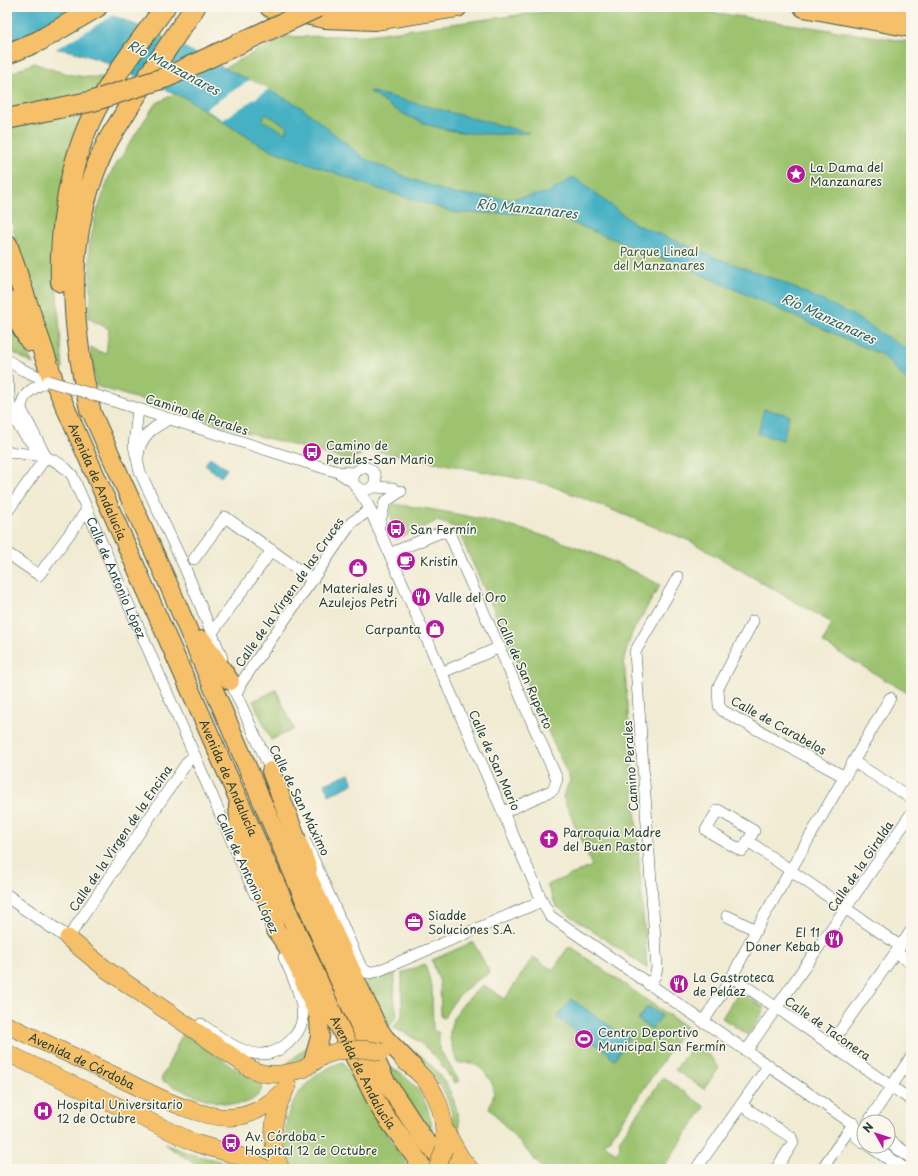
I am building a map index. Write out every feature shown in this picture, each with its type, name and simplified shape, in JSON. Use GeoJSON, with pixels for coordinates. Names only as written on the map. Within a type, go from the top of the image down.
{"type":"FeatureCollection","features":[{"type":"Feature","properties":{"kind":"highway"},"geometry":{"type":"LineString","coordinates":[[7,54],[39,41],[97,7]]}},
{"type":"Feature","properties":{"kind":"highway"},"geometry":{"type":"LineString","coordinates":[[97,403],[72,365],[69,347],[61,282],[62,236],[70,187],[81,145],[92,117],[110,85],[165,7]]}},
{"type":"Feature","properties":{"kind":"highway"},"geometry":{"type":"LineString","coordinates":[[270,7],[326,18],[375,20],[457,7]]}},
{"type":"Feature","properties":{"kind":"highway"},"geometry":{"type":"LineString","coordinates":[[7,119],[93,101],[167,77],[318,7]]}},
{"type":"Feature","properties":{"kind":"highway"},"geometry":{"type":"LineString","coordinates":[[804,7],[911,27]]}},
{"type":"Feature","properties":{"kind":"highway"},"geometry":{"type":"LineString","coordinates":[[889,7],[911,11]]}},
{"type":"Feature","properties":{"kind":"highway"},"geometry":{"type":"LineString","coordinates":[[97,403],[79,359],[73,292],[74,260],[84,203],[106,144],[134,98],[192,11]]}},
{"type":"Feature","properties":{"kind":"highway"},"geometry":{"type":"LineString","coordinates":[[7,244],[50,379]]}},
{"type":"Feature","properties":{"kind":"highway"},"geometry":{"type":"LineString","coordinates":[[7,301],[50,379]]}},
{"type":"Feature","properties":{"kind":"highway","name":"Avenida de Andalucía"},"geometry":{"type":"LineString","coordinates":[[50,379],[237,793],[335,1018],[381,1110],[424,1169]]}},
{"type":"Feature","properties":{"kind":"highway","name":"Avenida de Andalucía"},"geometry":{"type":"LineString","coordinates":[[97,403],[167,581],[343,988],[386,1082],[423,1138],[450,1169]]}},
{"type":"Feature","properties":{"kind":"highway"},"geometry":{"type":"LineString","coordinates":[[167,581],[180,596],[203,643],[233,688]]}},
{"type":"Feature","properties":{"kind":"highway"},"geometry":{"type":"LineString","coordinates":[[271,771],[319,900]]}},
{"type":"Feature","properties":{"kind":"highway"},"geometry":{"type":"LineString","coordinates":[[237,793],[240,833],[272,912],[275,929],[289,949],[300,971],[319,1018],[320,1037],[308,1065]]}},
{"type":"Feature","properties":{"kind":"highway"},"geometry":{"type":"LineString","coordinates":[[258,793],[279,815],[378,1028],[385,1038],[414,1068]]}},
{"type":"Feature","properties":{"kind":"main road"},"geometry":{"type":"LineString","coordinates":[[68,938],[107,970],[250,1069],[264,1074],[273,1075],[308,1065],[338,1051],[364,1049],[382,1052],[400,1059],[414,1068],[426,1080],[436,1096],[442,1112],[445,1130],[444,1149],[437,1169]]}},
{"type":"Feature","properties":{"kind":"main road","name":"Avenida de Córdoba"},"geometry":{"type":"LineString","coordinates":[[7,1024],[167,1101],[216,1116],[234,1117],[249,1114],[274,1099],[288,1086]]}},
{"type":"Feature","properties":{"kind":"main road"},"geometry":{"type":"LineString","coordinates":[[7,1053],[195,1143],[249,1159],[266,1169]]}},
{"type":"Feature","properties":{"kind":"main road"},"geometry":{"type":"LineString","coordinates":[[7,1059],[65,1086],[96,1096]]}},
{"type":"Feature","properties":{"kind":"main road"},"geometry":{"type":"LineString","coordinates":[[281,1169],[274,1147],[274,1127],[278,1108],[288,1086],[308,1065]]}},
{"type":"Feature","properties":{"kind":"main road"},"geometry":{"type":"LineString","coordinates":[[445,1130],[461,1158],[470,1169]]}},
{"type":"Feature","properties":{"kind":"street","name":"Camino de Perales"},"geometry":{"type":"LineString","coordinates":[[7,360],[23,370],[50,379],[97,403],[138,409],[338,472],[366,490],[373,484],[373,472],[368,468],[363,467],[354,481]]}},
{"type":"Feature","properties":{"kind":"street"},"geometry":{"type":"LineString","coordinates":[[7,379],[13,416],[26,438],[46,457]]}},
{"type":"Feature","properties":{"kind":"street"},"geometry":{"type":"LineString","coordinates":[[46,457],[23,416],[21,402],[29,390],[50,379]]}},
{"type":"Feature","properties":{"kind":"street","name":"Calle de San Máximo"},"geometry":{"type":"LineString","coordinates":[[138,409],[134,436],[137,464],[185,568],[233,688],[271,771],[321,873],[361,967],[368,973],[372,973],[542,901]]}},
{"type":"Feature","properties":{"kind":"street"},"geometry":{"type":"LineString","coordinates":[[137,464],[140,444],[148,432],[170,419]]}},
{"type":"Feature","properties":{"kind":"street"},"geometry":{"type":"LineString","coordinates":[[7,452],[46,457]]}},
{"type":"Feature","properties":{"kind":"street"},"geometry":{"type":"LineString","coordinates":[[7,512],[46,457]]}},
{"type":"Feature","properties":{"kind":"street","name":"Calle de Antonio López"},"geometry":{"type":"LineString","coordinates":[[7,896],[68,938],[110,963],[232,1045],[251,1053],[266,1054],[275,1051],[288,1043],[298,1031],[302,1020],[301,1003],[275,929],[258,901],[196,756],[72,475],[62,464],[46,457]]}},
{"type":"Feature","properties":{"kind":"street","name":"Calle de San Mario"},"geometry":{"type":"LineString","coordinates":[[354,481],[369,508],[390,554],[441,673],[550,916],[649,985],[747,1050],[856,1127]]}},
{"type":"Feature","properties":{"kind":"street"},"geometry":{"type":"LineString","coordinates":[[369,508],[373,484]]}},
{"type":"Feature","properties":{"kind":"street"},"geometry":{"type":"LineString","coordinates":[[378,529],[385,502],[401,491]]}},
{"type":"Feature","properties":{"kind":"street","name":"Calle de la Virgen de las Cruces"},"geometry":{"type":"LineString","coordinates":[[233,688],[241,683],[352,522],[369,508]]}},
{"type":"Feature","properties":{"kind":"street"},"geometry":{"type":"LineString","coordinates":[[7,553],[39,575],[87,510]]}},
{"type":"Feature","properties":{"kind":"street"},"geometry":{"type":"LineString","coordinates":[[194,558],[225,517],[313,580]]}},
{"type":"Feature","properties":{"kind":"street","name":"Calle de San Ruperto"},"geometry":{"type":"LineString","coordinates":[[390,554],[441,532],[450,533],[557,779],[553,790],[504,812]]}},
{"type":"Feature","properties":{"kind":"street"},"geometry":{"type":"LineString","coordinates":[[211,634],[272,550]]}},
{"type":"Feature","properties":{"kind":"street","name":"Camino Perales"},"geometry":{"type":"LineString","coordinates":[[649,985],[655,976],[657,968],[635,652],[678,577]]}},
{"type":"Feature","properties":{"kind":"street","name":"Calle de Carabelos"},"geometry":{"type":"LineString","coordinates":[[753,621],[718,688],[719,706],[723,711],[845,777]]}},
{"type":"Feature","properties":{"kind":"street"},"geometry":{"type":"LineString","coordinates":[[441,673],[500,647]]}},
{"type":"Feature","properties":{"kind":"street"},"geometry":{"type":"LineString","coordinates":[[704,1022],[732,977],[756,930],[890,698]]}},
{"type":"Feature","properties":{"kind":"street","name":"Calle de la Virgen de la Encina"},"geometry":{"type":"LineString","coordinates":[[68,938],[188,761],[196,756]]}},
{"type":"Feature","properties":{"kind":"street"},"geometry":{"type":"LineString","coordinates":[[854,762],[911,798]]}},
{"type":"Feature","properties":{"kind":"street","name":"Calle de la Giralda"},"geometry":{"type":"LineString","coordinates":[[747,1050],[775,1008],[846,910],[911,814]]}},
{"type":"Feature","properties":{"kind":"street"},"geometry":{"type":"LineString","coordinates":[[748,841],[846,910],[898,949],[911,963]]}},
{"type":"Feature","properties":{"kind":"street"},"geometry":{"type":"LineString","coordinates":[[727,916],[756,930]]}},
{"type":"Feature","properties":{"kind":"street"},"geometry":{"type":"LineString","coordinates":[[830,1045],[911,931]]}},
{"type":"Feature","properties":{"kind":"street","name":"Calle de Taconera"},"geometry":{"type":"LineString","coordinates":[[732,977],[911,1100]]}},
{"type":"Feature","properties":{"kind":"street"},"geometry":{"type":"LineString","coordinates":[[873,1114],[911,1056]]}},
{"type":"Feature","properties":{"kind":"street"},"geometry":{"type":"LineString","coordinates":[[696,1169],[769,1066]]}},
{"type":"Feature","properties":{"kind":"street"},"geometry":{"type":"LineString","coordinates":[[741,1105],[791,1137],[793,1144],[776,1169]]}},
{"type":"Feature","properties":{"kind":"street"},"geometry":{"type":"LineString","coordinates":[[822,1169],[856,1136]]}},
{"type":"Feature","properties":{"kind":"street"},"geometry":{"type":"LineString","coordinates":[[896,1147],[911,1157]]}},
{"type":"Feature","properties":{"kind":"street"},"geometry":{"type":"LineString","coordinates":[[882,1154],[904,1169]]}},
{"type":"Feature","properties":{"kind":"green space"},"geometry":{"type":"Polygon","coordinates":[[[349,7],[411,7],[380,11],[340,10],[349,7]]]}},
{"type":"Feature","properties":{"kind":"green space","name":"Parque Lineal del Manzanares"},"geometry":{"type":"Polygon","coordinates":[[[579,7],[676,7],[911,42],[911,695],[823,643],[832,623],[690,541],[547,484],[367,449],[360,455],[348,460],[259,436],[96,386],[90,348],[106,354],[109,329],[88,318],[91,299],[89,247],[96,215],[110,174],[155,104],[284,37],[367,35],[579,7]]]}},
{"type":"Feature","properties":{"kind":"green space"},"geometry":{"type":"Polygon","coordinates":[[[34,63],[53,70],[79,76],[108,77],[57,225],[57,294],[63,369],[52,350],[23,271],[7,202],[7,75],[34,63]]]}},
{"type":"Feature","properties":{"kind":"green space"},"geometry":{"type":"Polygon","coordinates":[[[7,317],[11,324],[33,364],[7,349],[7,317]]]}},
{"type":"Feature","properties":{"kind":"green space"},"geometry":{"type":"Polygon","coordinates":[[[392,504],[462,515],[564,542],[629,569],[660,585],[632,633],[624,658],[647,968],[556,906],[547,885],[592,866],[563,797],[570,780],[457,528],[437,521],[396,539],[390,513],[392,504]]]}},
{"type":"Feature","properties":{"kind":"green space"},"geometry":{"type":"Polygon","coordinates":[[[276,690],[294,729],[271,740],[253,701],[276,690]]]}},
{"type":"Feature","properties":{"kind":"green space"},"geometry":{"type":"Polygon","coordinates":[[[473,942],[490,973],[463,991],[448,1010],[444,1018],[441,1017],[440,983],[432,960],[473,942]]]}},
{"type":"Feature","properties":{"kind":"green space"},"geometry":{"type":"Polygon","coordinates":[[[569,946],[686,1027],[609,1140],[603,1143],[616,1153],[620,1147],[619,1141],[663,1077],[705,1107],[662,1169],[543,1169],[489,1108],[494,1094],[492,1083],[483,1070],[473,1063],[457,1063],[450,1038],[450,1030],[452,1022],[466,1001],[484,985],[505,999],[533,957],[553,970],[569,946]]]}},
{"type":"Feature","properties":{"kind":"green space"},"geometry":{"type":"Polygon","coordinates":[[[425,964],[432,988],[433,1030],[439,1033],[439,1048],[459,1081],[454,1083],[442,1065],[421,1043],[404,1032],[393,1028],[402,1016],[402,973],[425,964]]]}},
{"type":"Feature","properties":{"kind":"green space"},"geometry":{"type":"Polygon","coordinates":[[[391,971],[395,973],[394,997],[397,1015],[390,1027],[385,1020],[380,1022],[364,978],[370,979],[391,971]]]}},
{"type":"Feature","properties":{"kind":"green space"},"geometry":{"type":"Polygon","coordinates":[[[739,991],[765,1008],[748,1035],[722,1018],[739,991]]]}},
{"type":"Feature","properties":{"kind":"green space"},"geometry":{"type":"Polygon","coordinates":[[[183,1033],[248,1077],[263,1084],[257,1096],[246,1102],[233,1104],[217,1102],[185,1091],[161,1080],[183,1033]]]}},
{"type":"Feature","properties":{"kind":"green space"},"geometry":{"type":"Polygon","coordinates":[[[313,1042],[303,1058],[280,1069],[313,1042]]]}},
{"type":"Feature","properties":{"kind":"green space"},"geometry":{"type":"Polygon","coordinates":[[[401,1042],[426,1060],[437,1071],[445,1083],[457,1111],[459,1142],[455,1132],[450,1106],[444,1091],[430,1072],[404,1047],[401,1042]]]}},
{"type":"Feature","properties":{"kind":"green space"},"geometry":{"type":"Polygon","coordinates":[[[692,1046],[710,1056],[719,1068],[704,1089],[675,1070],[692,1046]]]}},
{"type":"Feature","properties":{"kind":"green space"},"geometry":{"type":"Polygon","coordinates":[[[343,1062],[378,1122],[410,1169],[295,1169],[288,1152],[285,1135],[287,1119],[292,1104],[301,1090],[313,1079],[327,1069],[343,1062]]]}},
{"type":"Feature","properties":{"kind":"green space"},"geometry":{"type":"Polygon","coordinates":[[[389,1067],[408,1079],[421,1096],[430,1115],[432,1137],[400,1089],[389,1067]]]}},
{"type":"Feature","properties":{"kind":"green space"},"geometry":{"type":"Polygon","coordinates":[[[164,1144],[191,1154],[237,1165],[243,1169],[203,1169],[164,1144]]]}},
{"type":"Feature","properties":{"kind":"water","name":"Río Manzanares"},"geometry":{"type":"Polygon","coordinates":[[[7,7],[83,7],[122,19],[161,36],[300,106],[365,159],[411,179],[453,194],[510,199],[548,193],[574,177],[635,224],[719,259],[780,281],[851,314],[911,352],[911,385],[882,355],[682,266],[559,218],[529,213],[456,213],[376,188],[274,151],[257,143],[187,99],[100,60],[75,52],[7,39],[7,7]],[[266,114],[262,120],[285,133],[288,127],[266,114]]]}},
{"type":"Feature","properties":{"kind":"water"},"geometry":{"type":"Polygon","coordinates":[[[369,91],[529,133],[479,134],[447,130],[415,120],[388,105],[369,91]]]}},
{"type":"Feature","properties":{"kind":"water"},"geometry":{"type":"Polygon","coordinates":[[[764,409],[789,415],[783,440],[758,434],[764,409]]]}},
{"type":"Feature","properties":{"kind":"water"},"geometry":{"type":"Polygon","coordinates":[[[210,457],[227,469],[221,477],[205,465],[210,457]]]}},
{"type":"Feature","properties":{"kind":"water"},"geometry":{"type":"Polygon","coordinates":[[[349,774],[353,784],[329,795],[325,784],[349,774]]]}},
{"type":"Feature","properties":{"kind":"water"},"geometry":{"type":"Polygon","coordinates":[[[571,999],[623,1035],[624,1033],[630,1037],[614,1060],[609,1056],[610,1054],[557,1018],[571,999]]]}},
{"type":"Feature","properties":{"kind":"water"},"geometry":{"type":"Polygon","coordinates":[[[648,1006],[662,1016],[652,1029],[638,1020],[648,1006]]]}},
{"type":"Feature","properties":{"kind":"pier"},"geometry":{"type":"Polygon","coordinates":[[[90,7],[114,15],[54,50],[19,42],[90,7]]]}},
{"type":"Feature","properties":{"kind":"pier"},"geometry":{"type":"Polygon","coordinates":[[[250,80],[269,89],[223,120],[205,109],[250,80]]]}},
{"type":"Feature","properties":{"kind":"place","name":"La Dama del Manzanares"},"geometry":{"type":"Point","coordinates":[796,174]}},
{"type":"Feature","properties":{"kind":"place","name":"Camino de Perales-San Mario"},"geometry":{"type":"Point","coordinates":[312,452]}},
{"type":"Feature","properties":{"kind":"place","name":"San Fermín"},"geometry":{"type":"Point","coordinates":[396,529]}},
{"type":"Feature","properties":{"kind":"place","name":"Kristin"},"geometry":{"type":"Point","coordinates":[406,561]}},
{"type":"Feature","properties":{"kind":"place","name":"Materiales y Azulejos Petri"},"geometry":{"type":"Point","coordinates":[358,568]}},
{"type":"Feature","properties":{"kind":"place","name":"Valle del Oro"},"geometry":{"type":"Point","coordinates":[421,597]}},
{"type":"Feature","properties":{"kind":"place","name":"Carpanta"},"geometry":{"type":"Point","coordinates":[435,629]}},
{"type":"Feature","properties":{"kind":"place","name":"Parroquia Madre del Buen Pastor"},"geometry":{"type":"Point","coordinates":[549,839]}},
{"type":"Feature","properties":{"kind":"place","name":"Siadde Soluciones S.A."},"geometry":{"type":"Point","coordinates":[414,922]}},
{"type":"Feature","properties":{"kind":"place","name":"El 11 Doner Kebab"},"geometry":{"type":"Point","coordinates":[834,939]}},
{"type":"Feature","properties":{"kind":"place","name":"La Gastroteca de Peláez"},"geometry":{"type":"Point","coordinates":[679,984]}},
{"type":"Feature","properties":{"kind":"place","name":"Centro Deportivo Municipal San Fermín"},"geometry":{"type":"Point","coordinates":[584,1039]}},
{"type":"Feature","properties":{"kind":"place","name":"Hospital Universitario 12 de Octubre"},"geometry":{"type":"Point","coordinates":[43,1111]}},
{"type":"Feature","properties":{"kind":"place","name":"Av. Córdoba - Hospital 12 de Octubre"},"geometry":{"type":"Point","coordinates":[231,1143]}}]}
